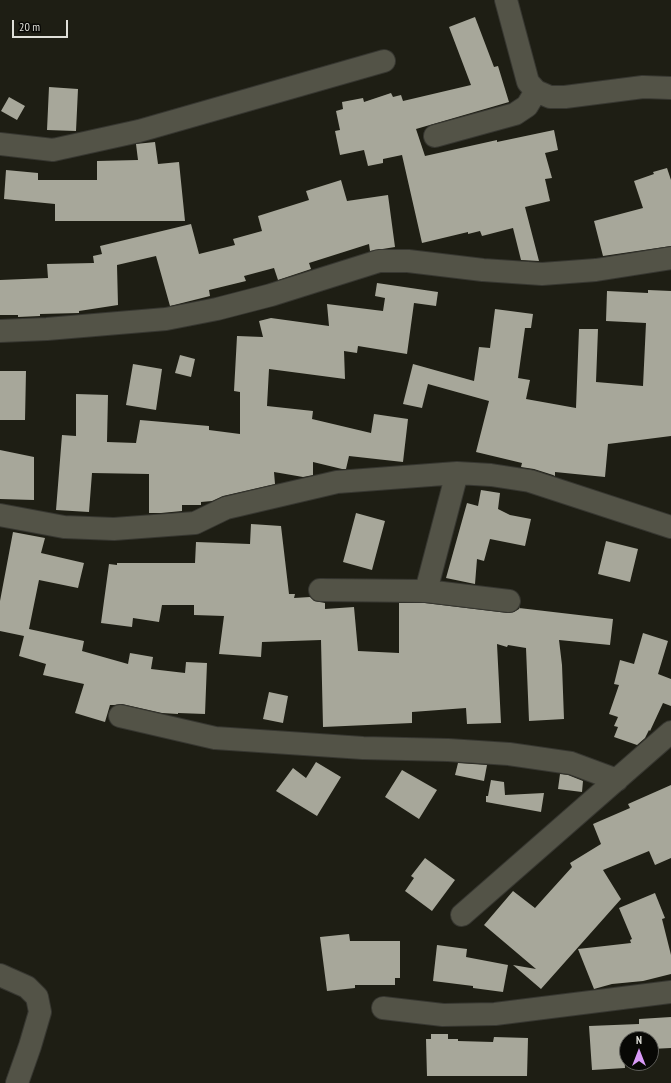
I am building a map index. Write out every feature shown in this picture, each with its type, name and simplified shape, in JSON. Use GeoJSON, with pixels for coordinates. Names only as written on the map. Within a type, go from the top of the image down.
{"type":"FeatureCollection","features":[{"type":"Feature","properties":{"kind":"street"},"geometry":{"type":"LineString","coordinates":[[506,0],[528,82],[536,91],[550,98],[643,88],[671,88]]}},
{"type":"Feature","properties":{"kind":"street"},"geometry":{"type":"LineString","coordinates":[[0,144],[53,150],[139,131],[384,61]]}},
{"type":"Feature","properties":{"kind":"street"},"geometry":{"type":"LineString","coordinates":[[435,136],[515,114],[527,106],[536,91]]}},
{"type":"Feature","properties":{"kind":"street"},"geometry":{"type":"LineString","coordinates":[[0,331],[47,329],[166,319],[217,309],[270,295],[379,261],[408,261],[483,270],[542,274],[596,270],[671,258]]}},
{"type":"Feature","properties":{"kind":"street"},"geometry":{"type":"LineString","coordinates":[[0,515],[64,527],[114,529],[194,523],[226,508],[337,482],[457,473],[491,475],[530,481],[671,527]]}},
{"type":"Feature","properties":{"kind":"street"},"geometry":{"type":"LineString","coordinates":[[426,591],[457,473]]}},
{"type":"Feature","properties":{"kind":"street"},"geometry":{"type":"LineString","coordinates":[[320,590],[426,591],[509,601]]}},
{"type":"Feature","properties":{"kind":"street"},"geometry":{"type":"LineString","coordinates":[[120,716],[215,738],[363,748],[448,750],[509,754],[571,763],[617,780]]}},
{"type":"Feature","properties":{"kind":"street"},"geometry":{"type":"LineString","coordinates":[[462,915],[671,732]]}},
{"type":"Feature","properties":{"kind":"street"},"geometry":{"type":"LineString","coordinates":[[0,975],[27,987],[37,997],[40,1012],[17,1083]]}},
{"type":"Feature","properties":{"kind":"street"},"geometry":{"type":"LineString","coordinates":[[383,1008],[443,1015],[495,1014],[671,992]]}},
{"type":"Feature","properties":{"kind":"building"},"geometry":{"type":"Polygon","coordinates":[[[475,17],[494,67],[498,66],[509,102],[416,129],[425,156],[497,140],[497,142],[554,130],[558,150],[545,153],[552,178],[545,179],[550,201],[525,207],[539,261],[521,260],[513,228],[482,236],[480,231],[468,234],[468,232],[422,243],[402,155],[383,159],[383,163],[368,166],[364,150],[340,155],[335,131],[340,130],[336,111],[343,109],[342,102],[363,98],[364,102],[391,93],[393,97],[401,95],[403,101],[471,85],[449,27],[475,17]]]}},
{"type":"Feature","properties":{"kind":"building"},"geometry":{"type":"Polygon","coordinates":[[[49,87],[78,89],[76,131],[47,130],[49,87]]]}},
{"type":"Feature","properties":{"kind":"building"},"geometry":{"type":"Polygon","coordinates":[[[9,97],[25,106],[17,120],[1,111],[9,97]]]}},
{"type":"Feature","properties":{"kind":"building"},"geometry":{"type":"Polygon","coordinates":[[[155,142],[158,164],[179,162],[185,221],[55,221],[55,204],[4,199],[6,170],[38,173],[38,180],[97,180],[97,161],[138,160],[136,144],[155,142]]]}},
{"type":"Feature","properties":{"kind":"building"},"geometry":{"type":"Polygon","coordinates":[[[667,168],[671,180],[671,246],[603,256],[594,221],[643,208],[634,181],[654,174],[653,172],[667,168]]]}},
{"type":"Feature","properties":{"kind":"building"},"geometry":{"type":"Polygon","coordinates":[[[341,180],[347,201],[388,195],[395,247],[370,251],[369,244],[309,263],[311,269],[278,280],[274,268],[244,276],[246,281],[209,290],[210,296],[170,306],[156,256],[117,265],[118,305],[79,311],[79,313],[40,314],[40,316],[18,317],[18,315],[0,315],[0,280],[48,278],[47,264],[94,263],[93,256],[102,254],[100,246],[191,224],[199,254],[235,245],[233,239],[262,231],[258,216],[309,200],[306,191],[341,180]]]}},
{"type":"Feature","properties":{"kind":"building"},"geometry":{"type":"Polygon","coordinates":[[[377,283],[438,292],[436,306],[414,303],[407,354],[358,346],[357,353],[344,351],[345,379],[269,369],[267,406],[313,411],[312,419],[371,433],[374,414],[408,419],[403,462],[349,456],[346,469],[342,469],[313,462],[313,475],[303,477],[274,472],[275,484],[223,496],[212,501],[201,502],[201,505],[182,505],[182,511],[161,513],[149,513],[149,474],[92,473],[89,512],[56,510],[62,435],[76,436],[76,394],[108,395],[107,442],[136,443],[140,420],[209,426],[209,430],[240,434],[240,392],[234,391],[237,336],[263,337],[259,321],[271,318],[329,326],[327,304],[383,311],[385,298],[375,296],[377,283]]]}},
{"type":"Feature","properties":{"kind":"building"},"geometry":{"type":"Polygon","coordinates":[[[648,290],[671,291],[671,436],[608,444],[605,477],[555,472],[555,476],[534,469],[521,467],[522,463],[476,452],[489,401],[428,384],[422,408],[403,404],[413,364],[474,381],[479,347],[490,348],[495,309],[533,314],[531,328],[525,328],[518,378],[530,380],[526,399],[576,408],[579,329],[598,329],[596,382],[643,386],[646,323],[606,321],[607,291],[648,293],[648,290]]]}},
{"type":"Feature","properties":{"kind":"building"},"geometry":{"type":"Polygon","coordinates":[[[180,355],[195,359],[191,377],[175,373],[180,355]]]}},
{"type":"Feature","properties":{"kind":"building"},"geometry":{"type":"Polygon","coordinates":[[[133,364],[162,369],[156,410],[126,405],[133,364]]]}},
{"type":"Feature","properties":{"kind":"building"},"geometry":{"type":"Polygon","coordinates":[[[0,371],[26,371],[25,420],[0,420],[0,371]]]}},
{"type":"Feature","properties":{"kind":"building"},"geometry":{"type":"Polygon","coordinates":[[[0,450],[34,457],[34,500],[0,499],[0,450]]]}},
{"type":"Feature","properties":{"kind":"building"},"geometry":{"type":"Polygon","coordinates":[[[481,490],[500,493],[498,509],[510,515],[531,519],[525,546],[490,539],[484,561],[477,559],[475,584],[446,578],[467,503],[478,506],[481,490]]]}},
{"type":"Feature","properties":{"kind":"building"},"geometry":{"type":"Polygon","coordinates":[[[356,513],[385,521],[372,570],[343,562],[356,513]]]}},
{"type":"Feature","properties":{"kind":"building"},"geometry":{"type":"Polygon","coordinates":[[[251,524],[281,526],[289,594],[295,594],[294,598],[310,597],[314,601],[325,603],[325,609],[354,607],[358,651],[399,653],[399,603],[425,603],[508,613],[514,612],[519,608],[613,619],[610,645],[559,640],[562,665],[564,719],[529,721],[526,648],[508,645],[507,647],[497,644],[501,723],[467,724],[466,708],[412,712],[412,723],[323,727],[321,640],[262,642],[261,657],[219,654],[224,616],[194,615],[194,605],[162,605],[159,622],[133,618],[132,627],[101,623],[109,564],[195,563],[196,542],[250,544],[251,524]]]}},
{"type":"Feature","properties":{"kind":"building"},"geometry":{"type":"Polygon","coordinates":[[[13,532],[45,538],[41,553],[84,563],[78,588],[39,580],[29,629],[84,641],[82,651],[128,664],[130,653],[153,657],[151,669],[185,673],[186,662],[207,663],[205,714],[162,713],[122,704],[110,705],[105,722],[75,713],[84,684],[43,675],[46,664],[19,656],[24,636],[0,631],[0,601],[13,532]]]}},
{"type":"Feature","properties":{"kind":"building"},"geometry":{"type":"Polygon","coordinates":[[[606,541],[638,549],[630,582],[598,574],[606,541]]]}},
{"type":"Feature","properties":{"kind":"building"},"geometry":{"type":"Polygon","coordinates":[[[643,633],[668,641],[658,674],[671,679],[671,706],[663,703],[650,731],[649,730],[645,738],[637,745],[614,737],[618,727],[614,726],[618,717],[609,714],[619,685],[614,684],[620,660],[634,664],[643,633]]]}},
{"type":"Feature","properties":{"kind":"building"},"geometry":{"type":"Polygon","coordinates":[[[269,692],[288,696],[283,723],[263,719],[269,692]]]}},
{"type":"Feature","properties":{"kind":"building"},"geometry":{"type":"Polygon","coordinates":[[[316,762],[341,777],[317,816],[276,791],[293,768],[306,778],[316,762]]]}},
{"type":"Feature","properties":{"kind":"building"},"geometry":{"type":"Polygon","coordinates":[[[458,763],[487,765],[484,781],[455,775],[458,763]]]}},
{"type":"Feature","properties":{"kind":"building"},"geometry":{"type":"Polygon","coordinates":[[[402,770],[437,790],[419,819],[385,797],[402,770]]]}},
{"type":"Feature","properties":{"kind":"building"},"geometry":{"type":"Polygon","coordinates":[[[560,774],[568,775],[583,781],[582,792],[558,789],[560,774]]]}},
{"type":"Feature","properties":{"kind":"building"},"geometry":{"type":"Polygon","coordinates":[[[491,780],[504,782],[505,795],[544,793],[541,812],[486,802],[486,796],[488,796],[491,780]]]}},
{"type":"Feature","properties":{"kind":"building"},"geometry":{"type":"Polygon","coordinates":[[[671,785],[671,858],[655,865],[649,851],[603,870],[621,899],[541,989],[513,965],[536,969],[484,925],[513,891],[535,908],[572,867],[570,863],[601,844],[593,824],[630,808],[628,804],[671,785]]]}},
{"type":"Feature","properties":{"kind":"building"},"geometry":{"type":"Polygon","coordinates":[[[425,858],[455,880],[432,911],[405,891],[414,878],[411,876],[425,858]]]}},
{"type":"Feature","properties":{"kind":"building"},"geometry":{"type":"Polygon","coordinates":[[[655,893],[665,918],[662,919],[671,955],[671,974],[643,981],[612,984],[594,989],[578,949],[631,943],[630,940],[632,939],[619,908],[655,893]]]}},
{"type":"Feature","properties":{"kind":"building"},"geometry":{"type":"Polygon","coordinates":[[[349,934],[350,941],[400,941],[400,978],[395,978],[395,985],[355,985],[355,988],[327,991],[320,937],[349,934]]]}},
{"type":"Feature","properties":{"kind":"building"},"geometry":{"type":"Polygon","coordinates":[[[437,945],[467,949],[466,957],[508,965],[503,992],[473,988],[473,986],[433,981],[437,945]]]}},
{"type":"Feature","properties":{"kind":"building"},"geometry":{"type":"Polygon","coordinates":[[[671,1017],[671,1048],[659,1049],[659,1031],[619,1031],[619,1068],[592,1070],[589,1026],[639,1024],[639,1019],[671,1017]]]}},
{"type":"Feature","properties":{"kind":"building"},"geometry":{"type":"Polygon","coordinates":[[[431,1034],[448,1034],[448,1039],[458,1039],[458,1041],[493,1042],[494,1037],[528,1038],[527,1076],[427,1076],[426,1039],[431,1039],[431,1034]]]}}]}
